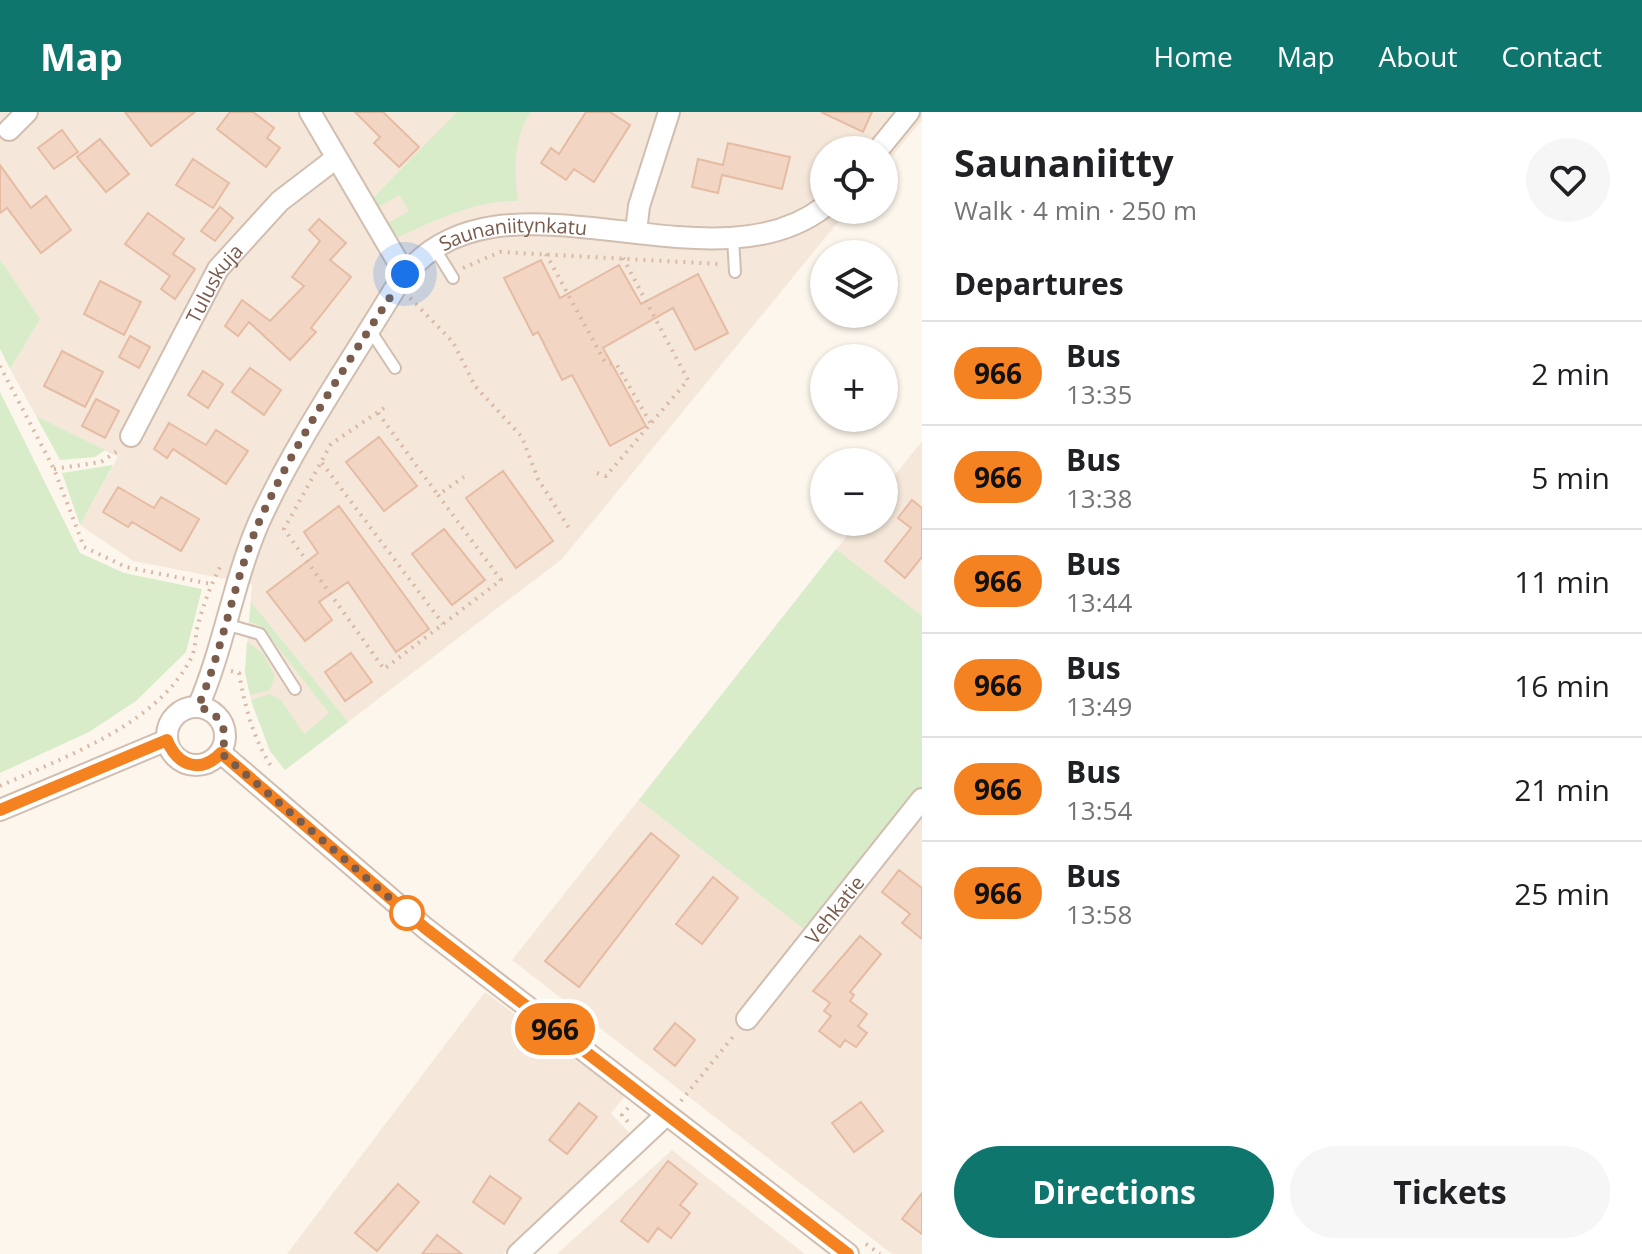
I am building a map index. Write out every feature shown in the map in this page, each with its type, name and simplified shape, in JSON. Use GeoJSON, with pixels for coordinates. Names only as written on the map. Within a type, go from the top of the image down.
{"type":"FeatureCollection","features":[{"type":"Feature","properties":{"kind":"street"},"geometry":{"type":"LineString","coordinates":[[9,130],[27,112]]}},
{"type":"Feature","properties":{"kind":"street"},"geometry":{"type":"LineString","coordinates":[[310,112],[400,282]]}},
{"type":"Feature","properties":{"kind":"street"},"geometry":{"type":"LineString","coordinates":[[636,232],[639,206],[669,112]]}},
{"type":"Feature","properties":{"kind":"street"},"geometry":{"type":"LineString","coordinates":[[889,136],[909,112]]}},
{"type":"Feature","properties":{"kind":"street","name":"Tuluskuja"},"geometry":{"type":"LineString","coordinates":[[131,436],[218,269],[280,201],[335,159]]}},
{"type":"Feature","properties":{"kind":"street","name":"Saunaniitynkatu"},"geometry":{"type":"LineString","coordinates":[[198,707],[216,666],[225,624],[259,522],[306,433],[400,282],[435,249],[452,239],[499,224],[744,239],[798,223],[810,216]]}},
{"type":"Feature","properties":{"kind":"street"},"geometry":{"type":"LineString","coordinates":[[198,707],[219,718],[224,727],[225,744],[221,753],[206,764],[189,765],[172,754],[167,740],[170,722],[177,714],[198,707]]}},
{"type":"Feature","properties":{"kind":"street"},"geometry":{"type":"LineString","coordinates":[[0,810],[167,740]]}},
{"type":"Feature","properties":{"kind":"street"},"geometry":{"type":"LineString","coordinates":[[221,753],[425,928],[665,1116],[852,1245]]}},
{"type":"Feature","properties":{"kind":"street","name":"Vehkatie"},"geometry":{"type":"LineString","coordinates":[[747,1019],[922,799]]}},
{"type":"Feature","properties":{"kind":"street"},"geometry":{"type":"LineString","coordinates":[[518,1254],[665,1116]]}},
{"type":"Feature","properties":{"kind":"lane"},"geometry":{"type":"LineString","coordinates":[[733,238],[734,268]]}},
{"type":"Feature","properties":{"kind":"lane"},"geometry":{"type":"LineString","coordinates":[[435,249],[452,276]]}},
{"type":"Feature","properties":{"kind":"lane"},"geometry":{"type":"LineString","coordinates":[[370,330],[395,368]]}},
{"type":"Feature","properties":{"kind":"lane"},"geometry":{"type":"LineString","coordinates":[[225,624],[260,634],[295,689]]}},
{"type":"Feature","properties":{"kind":"path"},"geometry":{"type":"LineString","coordinates":[[452,276],[500,252],[623,258],[734,268]]}},
{"type":"Feature","properties":{"kind":"path"},"geometry":{"type":"LineString","coordinates":[[546,254],[605,362],[617,365],[651,424]]}},
{"type":"Feature","properties":{"kind":"path"},"geometry":{"type":"LineString","coordinates":[[597,473],[606,476],[688,380],[623,258]]}},
{"type":"Feature","properties":{"kind":"path"},"geometry":{"type":"LineString","coordinates":[[400,282],[453,342],[475,386],[522,437],[538,479],[569,528]]}},
{"type":"Feature","properties":{"kind":"path"},"geometry":{"type":"LineString","coordinates":[[0,366],[54,469],[84,547],[126,567],[212,584]]}},
{"type":"Feature","properties":{"kind":"path"},"geometry":{"type":"LineString","coordinates":[[378,413],[501,580],[384,669],[284,529],[331,444],[384,408]]}},
{"type":"Feature","properties":{"kind":"path"},"geometry":{"type":"LineString","coordinates":[[54,469],[101,462],[117,454],[131,436]]}},
{"type":"Feature","properties":{"kind":"path"},"geometry":{"type":"LineString","coordinates":[[321,462],[443,624]]}},
{"type":"Feature","properties":{"kind":"path"},"geometry":{"type":"LineString","coordinates":[[438,495],[464,477]]}},
{"type":"Feature","properties":{"kind":"path"},"geometry":{"type":"LineString","coordinates":[[0,786],[89,745],[137,718],[164,692],[192,655],[212,584],[223,560]]}},
{"type":"Feature","properties":{"kind":"path"},"geometry":{"type":"LineString","coordinates":[[192,655],[239,673],[245,709],[261,751],[275,773]]}},
{"type":"Feature","properties":{"kind":"path"},"geometry":{"type":"LineString","coordinates":[[681,1102],[747,1019]]}},
{"type":"Feature","properties":{"kind":"path"},"geometry":{"type":"LineString","coordinates":[[671,1094],[690,1109]]}},
{"type":"Feature","properties":{"kind":"path"},"geometry":{"type":"LineString","coordinates":[[852,1245],[880,1254]]}},
{"type":"Feature","properties":{"kind":"shaded area"},"geometry":{"type":"Polygon","coordinates":[[[0,112],[922,112],[922,120],[898,149],[898,136],[810,136],[810,224],[837,224],[823,240],[810,240],[810,256],[562,559],[285,770],[270,751],[253,707],[245,672],[252,584],[133,561],[80,525],[118,457],[36,416],[10,369],[39,319],[0,259],[0,112]]]}},
{"type":"Feature","properties":{"kind":"shaded area"},"geometry":{"type":"Polygon","coordinates":[[[922,441],[922,1254],[892,1254],[512,960],[847,536],[898,536],[898,471],[922,441]]]}},
{"type":"Feature","properties":{"kind":"shaded area"},"geometry":{"type":"Polygon","coordinates":[[[485,992],[625,1096],[611,1113],[631,1135],[503,1254],[287,1254],[485,992]]]}},
{"type":"Feature","properties":{"kind":"shaded area"},"geometry":{"type":"Polygon","coordinates":[[[672,1150],[805,1254],[557,1254],[672,1150]]]}},
{"type":"Feature","properties":{"kind":"green space"},"geometry":{"type":"Polygon","coordinates":[[[457,112],[531,112],[518,144],[518,201],[470,208],[393,239],[385,225],[409,211],[399,195],[378,207],[373,198],[457,112]]]}},
{"type":"Feature","properties":{"kind":"green space"},"geometry":{"type":"Polygon","coordinates":[[[0,259],[40,319],[10,369],[0,349],[0,259]]]}},
{"type":"Feature","properties":{"kind":"green space"},"geometry":{"type":"Polygon","coordinates":[[[0,392],[80,553],[124,573],[202,589],[186,652],[136,701],[89,732],[0,773],[0,392]]]}},
{"type":"Feature","properties":{"kind":"green space"},"geometry":{"type":"Polygon","coordinates":[[[36,416],[105,450],[95,457],[60,460],[36,416]]]}},
{"type":"Feature","properties":{"kind":"green space"},"geometry":{"type":"Polygon","coordinates":[[[113,465],[80,525],[62,473],[113,465]]]}},
{"type":"Feature","properties":{"kind":"green space"},"geometry":{"type":"Polygon","coordinates":[[[836,549],[922,616],[922,789],[804,929],[639,800],[836,549]]]}},
{"type":"Feature","properties":{"kind":"green space"},"geometry":{"type":"Polygon","coordinates":[[[251,602],[348,722],[285,770],[270,751],[251,700],[270,694],[281,700],[304,734],[329,713],[261,626],[249,622],[251,602]]]}},
{"type":"Feature","properties":{"kind":"green space"},"geometry":{"type":"Polygon","coordinates":[[[247,642],[263,653],[275,676],[270,690],[250,695],[245,672],[247,642]]]}},
{"type":"Feature","properties":{"kind":"building"},"geometry":{"type":"Polygon","coordinates":[[[125,112],[195,112],[151,146],[125,112]]]}},
{"type":"Feature","properties":{"kind":"building"},"geometry":{"type":"Polygon","coordinates":[[[230,112],[253,112],[274,128],[267,138],[280,148],[266,167],[217,129],[230,112]]]}},
{"type":"Feature","properties":{"kind":"building"},"geometry":{"type":"Polygon","coordinates":[[[355,112],[383,112],[419,147],[399,167],[374,143],[380,137],[355,112]]]}},
{"type":"Feature","properties":{"kind":"building"},"geometry":{"type":"Polygon","coordinates":[[[586,112],[610,112],[630,125],[594,182],[574,169],[566,180],[541,163],[551,148],[559,154],[586,112]]]}},
{"type":"Feature","properties":{"kind":"building"},"geometry":{"type":"Polygon","coordinates":[[[821,112],[872,112],[863,132],[821,112]]]}},
{"type":"Feature","properties":{"kind":"building"},"geometry":{"type":"Polygon","coordinates":[[[62,130],[78,152],[54,169],[38,148],[62,130]]]}},
{"type":"Feature","properties":{"kind":"building"},"geometry":{"type":"Polygon","coordinates":[[[100,139],[129,174],[106,192],[77,157],[100,139]]]}},
{"type":"Feature","properties":{"kind":"building"},"geometry":{"type":"Polygon","coordinates":[[[728,143],[790,157],[782,189],[722,175],[718,193],[692,187],[698,159],[723,165],[728,143]]]}},
{"type":"Feature","properties":{"kind":"building"},"geometry":{"type":"Polygon","coordinates":[[[193,159],[229,183],[213,208],[176,185],[193,159]]]}},
{"type":"Feature","properties":{"kind":"building"},"geometry":{"type":"Polygon","coordinates":[[[0,165],[31,208],[46,196],[71,230],[41,253],[7,208],[0,213],[0,165]]]}},
{"type":"Feature","properties":{"kind":"building"},"geometry":{"type":"Polygon","coordinates":[[[220,207],[233,218],[215,241],[201,231],[220,207]]]}},
{"type":"Feature","properties":{"kind":"building"},"geometry":{"type":"Polygon","coordinates":[[[148,213],[184,239],[173,254],[195,269],[175,299],[161,289],[170,276],[125,244],[148,213]]]}},
{"type":"Feature","properties":{"kind":"building"},"geometry":{"type":"Polygon","coordinates":[[[319,219],[346,243],[330,260],[351,277],[311,328],[316,332],[290,360],[249,322],[238,336],[225,326],[242,300],[270,321],[304,286],[292,277],[320,241],[309,230],[319,219]]]}},
{"type":"Feature","properties":{"kind":"building"},"geometry":{"type":"Polygon","coordinates":[[[541,260],[560,298],[619,265],[641,304],[698,274],[728,333],[695,350],[673,308],[603,348],[646,426],[610,446],[572,375],[562,380],[538,332],[533,335],[504,278],[541,260]]]}},
{"type":"Feature","properties":{"kind":"building"},"geometry":{"type":"Polygon","coordinates":[[[100,281],[141,302],[124,335],[84,314],[100,281]]]}},
{"type":"Feature","properties":{"kind":"building"},"geometry":{"type":"Polygon","coordinates":[[[130,336],[150,347],[139,368],[119,357],[130,336]]]}},
{"type":"Feature","properties":{"kind":"building"},"geometry":{"type":"Polygon","coordinates":[[[62,351],[103,372],[85,407],[44,386],[62,351]]]}},
{"type":"Feature","properties":{"kind":"building"},"geometry":{"type":"Polygon","coordinates":[[[250,368],[281,390],[264,415],[232,392],[250,368]]]}},
{"type":"Feature","properties":{"kind":"building"},"geometry":{"type":"Polygon","coordinates":[[[203,371],[223,384],[208,408],[188,395],[203,371]]]}},
{"type":"Feature","properties":{"kind":"building"},"geometry":{"type":"Polygon","coordinates":[[[96,399],[119,411],[105,438],[82,426],[96,399]]]}},
{"type":"Feature","properties":{"kind":"building"},"geometry":{"type":"Polygon","coordinates":[[[169,423],[206,445],[216,430],[248,451],[226,484],[173,449],[167,458],[154,449],[169,423]]]}},
{"type":"Feature","properties":{"kind":"building"},"geometry":{"type":"Polygon","coordinates":[[[379,437],[417,486],[384,511],[346,462],[379,437]]]}},
{"type":"Feature","properties":{"kind":"building"},"geometry":{"type":"Polygon","coordinates":[[[503,471],[553,541],[516,568],[466,498],[503,471]]]}},
{"type":"Feature","properties":{"kind":"building"},"geometry":{"type":"Polygon","coordinates":[[[118,487],[154,508],[161,497],[199,519],[181,551],[132,522],[128,527],[103,512],[118,487]]]}},
{"type":"Feature","properties":{"kind":"building"},"geometry":{"type":"Polygon","coordinates":[[[912,500],[922,508],[922,557],[905,578],[885,561],[911,528],[898,518],[912,500]]]}},
{"type":"Feature","properties":{"kind":"building"},"geometry":{"type":"Polygon","coordinates":[[[339,506],[429,629],[396,652],[348,582],[319,602],[332,620],[305,641],[267,592],[318,553],[304,532],[339,506]]]}},
{"type":"Feature","properties":{"kind":"building"},"geometry":{"type":"Polygon","coordinates":[[[444,529],[485,580],[452,605],[412,554],[444,529]]]}},
{"type":"Feature","properties":{"kind":"building"},"geometry":{"type":"Polygon","coordinates":[[[351,653],[372,682],[345,701],[325,672],[351,653]]]}},
{"type":"Feature","properties":{"kind":"building"},"geometry":{"type":"Polygon","coordinates":[[[651,833],[679,856],[579,987],[545,961],[651,833]]]}},
{"type":"Feature","properties":{"kind":"building"},"geometry":{"type":"Polygon","coordinates":[[[899,870],[922,888],[922,939],[902,923],[910,914],[882,892],[899,870]]]}},
{"type":"Feature","properties":{"kind":"building"},"geometry":{"type":"Polygon","coordinates":[[[713,877],[738,898],[702,944],[676,924],[713,877]]]}},
{"type":"Feature","properties":{"kind":"building"},"geometry":{"type":"Polygon","coordinates":[[[860,936],[881,954],[850,992],[854,995],[850,1001],[867,1014],[858,1026],[867,1033],[856,1047],[845,1040],[840,1047],[819,1031],[831,1016],[824,1011],[830,1003],[813,991],[860,936]]]}},
{"type":"Feature","properties":{"kind":"building"},"geometry":{"type":"Polygon","coordinates":[[[675,1023],[695,1040],[675,1066],[654,1049],[675,1023]]]}},
{"type":"Feature","properties":{"kind":"building"},"geometry":{"type":"Polygon","coordinates":[[[861,1102],[883,1131],[854,1152],[832,1123],[861,1102]]]}},
{"type":"Feature","properties":{"kind":"building"},"geometry":{"type":"Polygon","coordinates":[[[579,1103],[597,1117],[567,1154],[549,1140],[579,1103]]]}},
{"type":"Feature","properties":{"kind":"building"},"geometry":{"type":"Polygon","coordinates":[[[668,1161],[697,1184],[680,1205],[690,1213],[671,1238],[658,1228],[648,1242],[621,1221],[668,1161]]]}},
{"type":"Feature","properties":{"kind":"building"},"geometry":{"type":"Polygon","coordinates":[[[490,1176],[521,1198],[504,1224],[473,1202],[490,1176]]]}},
{"type":"Feature","properties":{"kind":"building"},"geometry":{"type":"Polygon","coordinates":[[[398,1184],[419,1202],[377,1251],[355,1233],[398,1184]]]}},
{"type":"Feature","properties":{"kind":"building"},"geometry":{"type":"Polygon","coordinates":[[[922,1193],[922,1234],[902,1219],[922,1193]]]}},
{"type":"Feature","properties":{"kind":"building"},"geometry":{"type":"Polygon","coordinates":[[[437,1235],[462,1254],[422,1254],[437,1235]]]}},
{"type":"Feature","properties":{"kind":"bus line","name":"966"},"geometry":{"type":"LineString","coordinates":[[0,810],[167,740],[172,754],[189,765],[206,764],[221,753],[274,802],[425,928],[665,1116],[848,1254]]}},
{"type":"Feature","properties":{"kind":"route"},"geometry":{"type":"LineString","coordinates":[[405,274],[306,433],[259,522],[229,607],[216,666],[198,707],[208,709],[224,727],[225,744],[221,753],[274,802],[407,913]]}}]}
